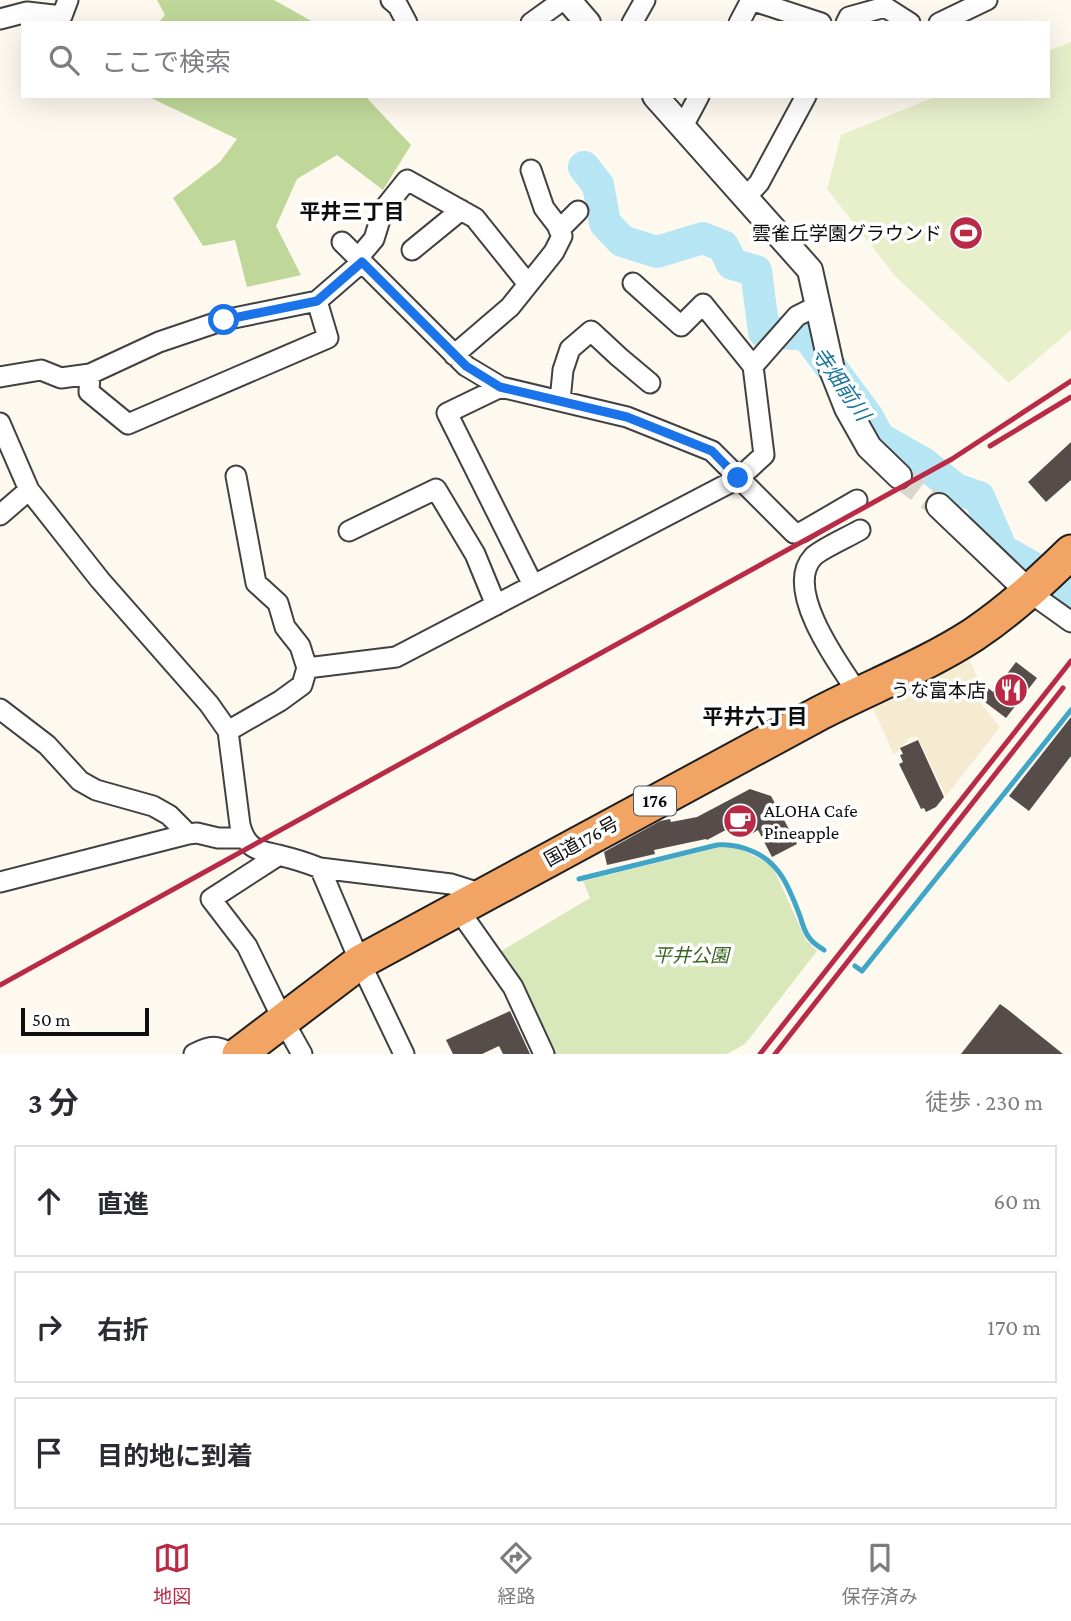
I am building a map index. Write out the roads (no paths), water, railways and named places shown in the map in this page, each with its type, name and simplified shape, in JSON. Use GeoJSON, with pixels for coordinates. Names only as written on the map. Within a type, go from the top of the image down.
{"type":"FeatureCollection","features":[{"type":"Feature","properties":{"kind":"highway","name":"国道176号"},"geometry":{"type":"LineString","coordinates":[[236,1054],[360,962],[858,693],[924,663],[973,635],[1029,592],[1071,552]]}},
{"type":"Feature","properties":{"kind":"street"},"geometry":{"type":"LineString","coordinates":[[0,19],[27,12],[62,16],[68,0]]}},
{"type":"Feature","properties":{"kind":"street"},"geometry":{"type":"LineString","coordinates":[[534,21],[565,0],[586,21]]}},
{"type":"Feature","properties":{"kind":"street"},"geometry":{"type":"LineString","coordinates":[[633,21],[645,0]]}},
{"type":"Feature","properties":{"kind":"street"},"geometry":{"type":"LineString","coordinates":[[740,21],[751,0],[815,21]]}},
{"type":"Feature","properties":{"kind":"street"},"geometry":{"type":"LineString","coordinates":[[943,21],[987,0]]}},
{"type":"Feature","properties":{"kind":"street"},"geometry":{"type":"LineString","coordinates":[[847,21],[849,17],[885,7],[907,21]]}},
{"type":"Feature","properties":{"kind":"street"},"geometry":{"type":"LineString","coordinates":[[657,98],[810,270],[832,370],[847,408],[869,447],[899,476]]}},
{"type":"Feature","properties":{"kind":"street"},"geometry":{"type":"LineString","coordinates":[[683,126],[698,98]]}},
{"type":"Feature","properties":{"kind":"street"},"geometry":{"type":"LineString","coordinates":[[746,197],[759,183],[805,98]]}},
{"type":"Feature","properties":{"kind":"street"},"geometry":{"type":"LineString","coordinates":[[454,355],[510,307],[554,252],[562,236],[544,208],[531,170]]}},
{"type":"Feature","properties":{"kind":"street"},"geometry":{"type":"LineString","coordinates":[[0,377],[41,370],[61,378],[90,374],[159,342],[224,320],[317,301],[360,260],[374,239],[383,210],[407,180],[475,218],[528,284]]}},
{"type":"Feature","properties":{"kind":"street"},"geometry":{"type":"LineString","coordinates":[[412,250],[461,210]]}},
{"type":"Feature","properties":{"kind":"street"},"geometry":{"type":"LineString","coordinates":[[559,230],[578,211]]}},
{"type":"Feature","properties":{"kind":"street"},"geometry":{"type":"LineString","coordinates":[[342,242],[454,355],[466,366],[500,387],[627,417],[712,451],[794,533],[857,500]]}},
{"type":"Feature","properties":{"kind":"street"},"geometry":{"type":"LineString","coordinates":[[307,668],[396,657],[738,478],[764,455],[753,366],[703,303],[681,326],[633,283]]}},
{"type":"Feature","properties":{"kind":"street"},"geometry":{"type":"LineString","coordinates":[[90,374],[89,391],[128,424],[328,338],[317,301]]}},
{"type":"Feature","properties":{"kind":"street"},"geometry":{"type":"LineString","coordinates":[[753,366],[797,316],[817,306]]}},
{"type":"Feature","properties":{"kind":"street"},"geometry":{"type":"LineString","coordinates":[[560,401],[563,370],[570,349],[591,331],[650,383]]}},
{"type":"Feature","properties":{"kind":"street"},"geometry":{"type":"LineString","coordinates":[[500,387],[447,414],[533,585]]}},
{"type":"Feature","properties":{"kind":"street"},"geometry":{"type":"LineString","coordinates":[[0,423],[29,490],[100,580],[209,704],[228,731],[244,838],[259,851],[320,868],[451,884],[470,902],[544,1054]]}},
{"type":"Feature","properties":{"kind":"street"},"geometry":{"type":"LineString","coordinates":[[228,731],[302,685],[307,668],[300,646],[285,627],[278,604],[256,583],[236,477]]}},
{"type":"Feature","properties":{"kind":"street"},"geometry":{"type":"LineString","coordinates":[[349,531],[436,489],[475,554],[496,605]]}},
{"type":"Feature","properties":{"kind":"street"},"geometry":{"type":"LineString","coordinates":[[0,516],[29,490]]}},
{"type":"Feature","properties":{"kind":"street"},"geometry":{"type":"LineString","coordinates":[[939,506],[1029,592],[1071,622]]}},
{"type":"Feature","properties":{"kind":"street"},"geometry":{"type":"LineString","coordinates":[[858,693],[833,657],[804,591],[807,567],[813,556],[860,530]]}},
{"type":"Feature","properties":{"kind":"street"},"geometry":{"type":"LineString","coordinates":[[3,717],[47,745],[80,781],[96,790],[153,806],[169,815],[188,834]]}},
{"type":"Feature","properties":{"kind":"street"},"geometry":{"type":"LineString","coordinates":[[0,882],[188,834],[244,838]]}},
{"type":"Feature","properties":{"kind":"street"},"geometry":{"type":"LineString","coordinates":[[279,855],[211,899],[247,946],[302,1054]]}},
{"type":"Feature","properties":{"kind":"street"},"geometry":{"type":"LineString","coordinates":[[320,868],[360,962],[404,1054]]}},
{"type":"Feature","properties":{"kind":"street"},"geometry":{"type":"LineString","coordinates":[[194,1054],[208,1047],[220,1047],[236,1054]]}},
{"type":"Feature","properties":{"kind":"waterway","name":"寺畑前川"},"geometry":{"type":"LineString","coordinates":[[584,167],[598,185],[605,223],[622,241],[657,252],[703,238],[723,246],[732,264],[756,271],[764,332],[807,335],[867,416],[879,438],[923,463],[956,489],[979,497],[1002,550],[1032,567]]}},
{"type":"Feature","properties":{"kind":"waterway"},"geometry":{"type":"LineString","coordinates":[[855,966],[862,971],[1071,710]]}},
{"type":"Feature","properties":{"kind":"waterway"},"geometry":{"type":"LineString","coordinates":[[579,879],[717,845],[740,847],[763,857],[778,871],[807,934],[824,950]]}},
{"type":"Feature","properties":{"kind":"tunnel"},"geometry":{"type":"LineString","coordinates":[[899,476],[939,506]]}},
{"type":"Feature","properties":{"kind":"railway"},"geometry":{"type":"LineString","coordinates":[[0,985],[952,459],[1071,381]]}},
{"type":"Feature","properties":{"kind":"railway"},"geometry":{"type":"LineString","coordinates":[[990,446],[1071,397]]}},
{"type":"Feature","properties":{"kind":"railway"},"geometry":{"type":"LineString","coordinates":[[760,1054],[1071,661]]}},
{"type":"Feature","properties":{"kind":"railway"},"geometry":{"type":"LineString","coordinates":[[775,1054],[1063,688]]}},
{"type":"Feature","properties":{"kind":"place","name":"雲雀丘学園グラウンド"},"geometry":{"type":"Point","coordinates":[966,233]}},
{"type":"Feature","properties":{"kind":"place","name":"うな富本店"},"geometry":{"type":"Point","coordinates":[1011,690]}},
{"type":"Feature","properties":{"kind":"place","name":"ALOHA Cafe Pineapple"},"geometry":{"type":"Point","coordinates":[740,821]}},
{"type":"Feature","properties":{"kind":"district","name":"平井三丁目"},"geometry":{"type":"Point","coordinates":[352,212]}},
{"type":"Feature","properties":{"kind":"district","name":"平井六丁目"},"geometry":{"type":"Point","coordinates":[755,717]}},
{"type":"Feature","properties":{"kind":"park label","name":"平井公園"},"geometry":{"type":"Point","coordinates":[691,955]}}]}
